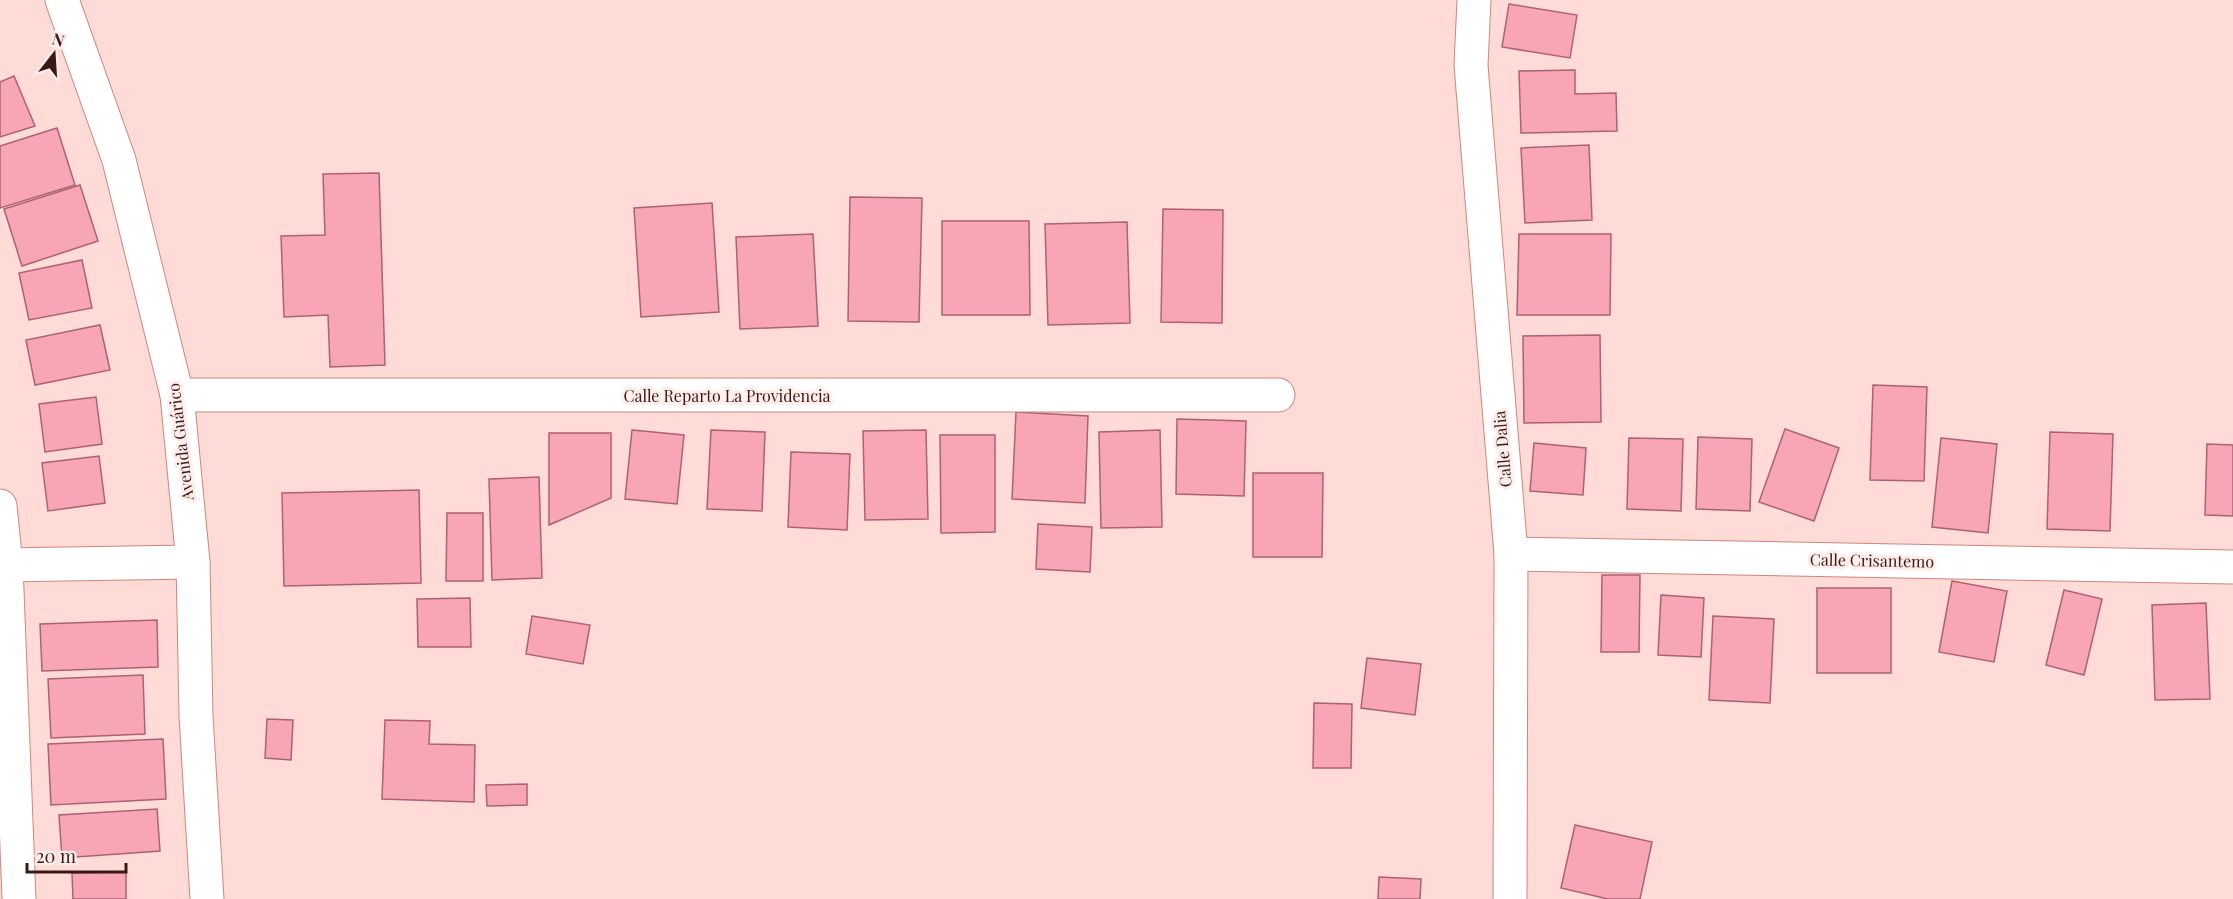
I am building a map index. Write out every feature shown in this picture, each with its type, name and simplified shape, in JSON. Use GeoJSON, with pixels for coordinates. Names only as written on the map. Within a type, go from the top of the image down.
{"type":"FeatureCollection","features":[{"type":"Feature","properties":{"kind":"street","name":"Avenida Guárico"},"geometry":{"type":"LineString","coordinates":[[62,0],[119,160],[177,395],[193,562],[196,716],[207,899]]}},
{"type":"Feature","properties":{"kind":"street","name":"Calle Dalia"},"geometry":{"type":"LineString","coordinates":[[1474,0],[1471,65],[1511,554],[1510,899]]}},
{"type":"Feature","properties":{"kind":"street","name":"Calle Reparto La Providencia"},"geometry":{"type":"LineString","coordinates":[[177,395],[1278,395]]}},
{"type":"Feature","properties":{"kind":"street"},"geometry":{"type":"LineString","coordinates":[[0,506],[9,865],[19,899]]}},
{"type":"Feature","properties":{"kind":"street","name":"Calle Crisantemo"},"geometry":{"type":"LineString","coordinates":[[1511,554],[2233,567]]}},
{"type":"Feature","properties":{"kind":"street"},"geometry":{"type":"LineString","coordinates":[[3,565],[193,562]]}},
{"type":"Feature","properties":{"kind":"building"},"geometry":{"type":"Polygon","coordinates":[[[1509,4],[1577,15],[1570,58],[1502,47],[1509,4]]]}},
{"type":"Feature","properties":{"kind":"building"},"geometry":{"type":"Polygon","coordinates":[[[1575,70],[1575,94],[1616,93],[1617,131],[1521,133],[1519,71],[1575,70]]]}},
{"type":"Feature","properties":{"kind":"building"},"geometry":{"type":"Polygon","coordinates":[[[14,76],[35,126],[0,137],[0,82],[14,76]]]}},
{"type":"Feature","properties":{"kind":"building"},"geometry":{"type":"Polygon","coordinates":[[[57,128],[75,185],[0,208],[0,146],[57,128]]]}},
{"type":"Feature","properties":{"kind":"building"},"geometry":{"type":"Polygon","coordinates":[[[1589,145],[1592,220],[1525,223],[1521,148],[1589,145]]]}},
{"type":"Feature","properties":{"kind":"building"},"geometry":{"type":"Polygon","coordinates":[[[379,173],[385,365],[330,367],[328,315],[284,317],[281,236],[325,235],[323,174],[379,173]]]}},
{"type":"Feature","properties":{"kind":"building"},"geometry":{"type":"Polygon","coordinates":[[[80,185],[98,241],[22,266],[4,209],[80,185]]]}},
{"type":"Feature","properties":{"kind":"building"},"geometry":{"type":"Polygon","coordinates":[[[850,197],[922,198],[919,322],[848,321],[850,197]]]}},
{"type":"Feature","properties":{"kind":"building"},"geometry":{"type":"Polygon","coordinates":[[[712,203],[719,312],[641,317],[634,208],[712,203]]]}},
{"type":"Feature","properties":{"kind":"building"},"geometry":{"type":"Polygon","coordinates":[[[1163,209],[1223,210],[1222,323],[1161,322],[1163,209]]]}},
{"type":"Feature","properties":{"kind":"building"},"geometry":{"type":"Polygon","coordinates":[[[942,221],[1029,221],[1030,315],[942,315],[942,221]]]}},
{"type":"Feature","properties":{"kind":"building"},"geometry":{"type":"Polygon","coordinates":[[[1127,222],[1130,323],[1048,325],[1045,224],[1127,222]]]}},
{"type":"Feature","properties":{"kind":"building"},"geometry":{"type":"Polygon","coordinates":[[[813,234],[818,326],[740,329],[736,237],[813,234]]]}},
{"type":"Feature","properties":{"kind":"building"},"geometry":{"type":"Polygon","coordinates":[[[1519,234],[1611,234],[1610,315],[1517,315],[1519,234]]]}},
{"type":"Feature","properties":{"kind":"building"},"geometry":{"type":"Polygon","coordinates":[[[82,260],[92,308],[29,320],[19,273],[82,260]]]}},
{"type":"Feature","properties":{"kind":"building"},"geometry":{"type":"Polygon","coordinates":[[[100,325],[110,370],[35,385],[26,340],[100,325]]]}},
{"type":"Feature","properties":{"kind":"building"},"geometry":{"type":"Polygon","coordinates":[[[1600,335],[1601,422],[1524,423],[1523,336],[1600,335]]]}},
{"type":"Feature","properties":{"kind":"building"},"geometry":{"type":"Polygon","coordinates":[[[1873,385],[1927,387],[1924,481],[1870,480],[1873,385]]]}},
{"type":"Feature","properties":{"kind":"building"},"geometry":{"type":"Polygon","coordinates":[[[96,397],[102,444],[45,452],[39,404],[96,397]]]}},
{"type":"Feature","properties":{"kind":"building"},"geometry":{"type":"Polygon","coordinates":[[[1016,412],[1088,416],[1085,503],[1012,499],[1016,412]]]}},
{"type":"Feature","properties":{"kind":"building"},"geometry":{"type":"Polygon","coordinates":[[[1177,419],[1246,421],[1244,496],[1176,494],[1177,419]]]}},
{"type":"Feature","properties":{"kind":"building"},"geometry":{"type":"Polygon","coordinates":[[[1785,429],[1839,448],[1814,521],[1759,502],[1785,429]]]}},
{"type":"Feature","properties":{"kind":"building"},"geometry":{"type":"Polygon","coordinates":[[[632,430],[684,435],[677,504],[625,499],[632,430]]]}},
{"type":"Feature","properties":{"kind":"building"},"geometry":{"type":"Polygon","coordinates":[[[711,430],[765,432],[762,511],[707,509],[711,430]]]}},
{"type":"Feature","properties":{"kind":"building"},"geometry":{"type":"Polygon","coordinates":[[[926,430],[928,519],[865,520],[863,431],[926,430]]]}},
{"type":"Feature","properties":{"kind":"building"},"geometry":{"type":"Polygon","coordinates":[[[1160,430],[1162,527],[1101,528],[1099,432],[1160,430]]]}},
{"type":"Feature","properties":{"kind":"building"},"geometry":{"type":"Polygon","coordinates":[[[2050,432],[2113,434],[2110,531],[2047,529],[2050,432]]]}},
{"type":"Feature","properties":{"kind":"building"},"geometry":{"type":"Polygon","coordinates":[[[549,433],[611,433],[611,498],[549,525],[549,433]]]}},
{"type":"Feature","properties":{"kind":"building"},"geometry":{"type":"Polygon","coordinates":[[[940,435],[995,435],[995,532],[941,533],[940,435]]]}},
{"type":"Feature","properties":{"kind":"building"},"geometry":{"type":"Polygon","coordinates":[[[1698,437],[1752,439],[1750,511],[1696,509],[1698,437]]]}},
{"type":"Feature","properties":{"kind":"building"},"geometry":{"type":"Polygon","coordinates":[[[1629,438],[1683,439],[1681,511],[1627,509],[1629,438]]]}},
{"type":"Feature","properties":{"kind":"building"},"geometry":{"type":"Polygon","coordinates":[[[1941,438],[1997,444],[1988,533],[1932,527],[1941,438]]]}},
{"type":"Feature","properties":{"kind":"building"},"geometry":{"type":"Polygon","coordinates":[[[1534,443],[1586,448],[1583,495],[1530,491],[1534,443]]]}},
{"type":"Feature","properties":{"kind":"building"},"geometry":{"type":"Polygon","coordinates":[[[2207,444],[2233,445],[2233,516],[2205,515],[2207,444]]]}},
{"type":"Feature","properties":{"kind":"building"},"geometry":{"type":"Polygon","coordinates":[[[791,452],[850,454],[847,530],[788,527],[791,452]]]}},
{"type":"Feature","properties":{"kind":"building"},"geometry":{"type":"Polygon","coordinates":[[[99,456],[105,503],[48,511],[42,463],[99,456]]]}},
{"type":"Feature","properties":{"kind":"building"},"geometry":{"type":"Polygon","coordinates":[[[1253,473],[1323,473],[1322,557],[1253,557],[1253,473]]]}},
{"type":"Feature","properties":{"kind":"building"},"geometry":{"type":"Polygon","coordinates":[[[539,477],[542,578],[492,580],[489,479],[539,477]]]}},
{"type":"Feature","properties":{"kind":"building"},"geometry":{"type":"Polygon","coordinates":[[[419,490],[421,583],[284,586],[282,493],[419,490]]]}},
{"type":"Feature","properties":{"kind":"building"},"geometry":{"type":"Polygon","coordinates":[[[447,513],[483,513],[483,581],[446,581],[447,513]]]}},
{"type":"Feature","properties":{"kind":"building"},"geometry":{"type":"Polygon","coordinates":[[[1038,524],[1092,527],[1090,572],[1036,569],[1038,524]]]}},
{"type":"Feature","properties":{"kind":"building"},"geometry":{"type":"Polygon","coordinates":[[[1602,575],[1640,575],[1639,652],[1601,652],[1602,575]]]}},
{"type":"Feature","properties":{"kind":"building"},"geometry":{"type":"Polygon","coordinates":[[[1952,581],[2007,591],[1994,662],[1939,652],[1952,581]]]}},
{"type":"Feature","properties":{"kind":"building"},"geometry":{"type":"Polygon","coordinates":[[[1817,588],[1891,588],[1891,673],[1817,673],[1817,588]]]}},
{"type":"Feature","properties":{"kind":"building"},"geometry":{"type":"Polygon","coordinates":[[[2064,590],[2102,599],[2084,675],[2046,665],[2064,590]]]}},
{"type":"Feature","properties":{"kind":"building"},"geometry":{"type":"Polygon","coordinates":[[[1661,595],[1704,598],[1701,657],[1658,655],[1661,595]]]}},
{"type":"Feature","properties":{"kind":"building"},"geometry":{"type":"Polygon","coordinates":[[[470,598],[471,647],[418,647],[417,599],[470,598]]]}},
{"type":"Feature","properties":{"kind":"building"},"geometry":{"type":"Polygon","coordinates":[[[2206,603],[2210,699],[2155,700],[2152,605],[2206,603]]]}},
{"type":"Feature","properties":{"kind":"building"},"geometry":{"type":"Polygon","coordinates":[[[532,616],[590,625],[583,664],[526,654],[532,616]]]}},
{"type":"Feature","properties":{"kind":"building"},"geometry":{"type":"Polygon","coordinates":[[[1713,616],[1774,619],[1770,703],[1709,700],[1713,616]]]}},
{"type":"Feature","properties":{"kind":"building"},"geometry":{"type":"Polygon","coordinates":[[[157,620],[158,667],[42,671],[40,624],[157,620]]]}},
{"type":"Feature","properties":{"kind":"building"},"geometry":{"type":"Polygon","coordinates":[[[1367,658],[1421,664],[1415,715],[1361,708],[1367,658]]]}},
{"type":"Feature","properties":{"kind":"building"},"geometry":{"type":"Polygon","coordinates":[[[143,675],[145,734],[51,738],[48,679],[143,675]]]}},
{"type":"Feature","properties":{"kind":"building"},"geometry":{"type":"Polygon","coordinates":[[[1314,703],[1352,704],[1351,768],[1313,768],[1314,703]]]}},
{"type":"Feature","properties":{"kind":"building"},"geometry":{"type":"Polygon","coordinates":[[[267,719],[293,720],[291,760],[265,758],[267,719]]]}},
{"type":"Feature","properties":{"kind":"building"},"geometry":{"type":"Polygon","coordinates":[[[385,720],[430,721],[429,744],[475,745],[474,802],[382,799],[385,720]]]}},
{"type":"Feature","properties":{"kind":"building"},"geometry":{"type":"Polygon","coordinates":[[[163,739],[166,799],[51,805],[48,744],[163,739]]]}},
{"type":"Feature","properties":{"kind":"building"},"geometry":{"type":"Polygon","coordinates":[[[527,784],[527,805],[487,806],[486,785],[527,784]]]}},
{"type":"Feature","properties":{"kind":"building"},"geometry":{"type":"Polygon","coordinates":[[[157,809],[160,851],[62,858],[59,815],[157,809]]]}},
{"type":"Feature","properties":{"kind":"building"},"geometry":{"type":"Polygon","coordinates":[[[1575,825],[1652,842],[1640,899],[1608,899],[1561,888],[1575,825]]]}},
{"type":"Feature","properties":{"kind":"building"},"geometry":{"type":"Polygon","coordinates":[[[126,872],[126,899],[73,899],[72,873],[126,872]]]}},
{"type":"Feature","properties":{"kind":"building"},"geometry":{"type":"Polygon","coordinates":[[[1379,877],[1421,879],[1420,899],[1378,899],[1379,877]]]}}]}
